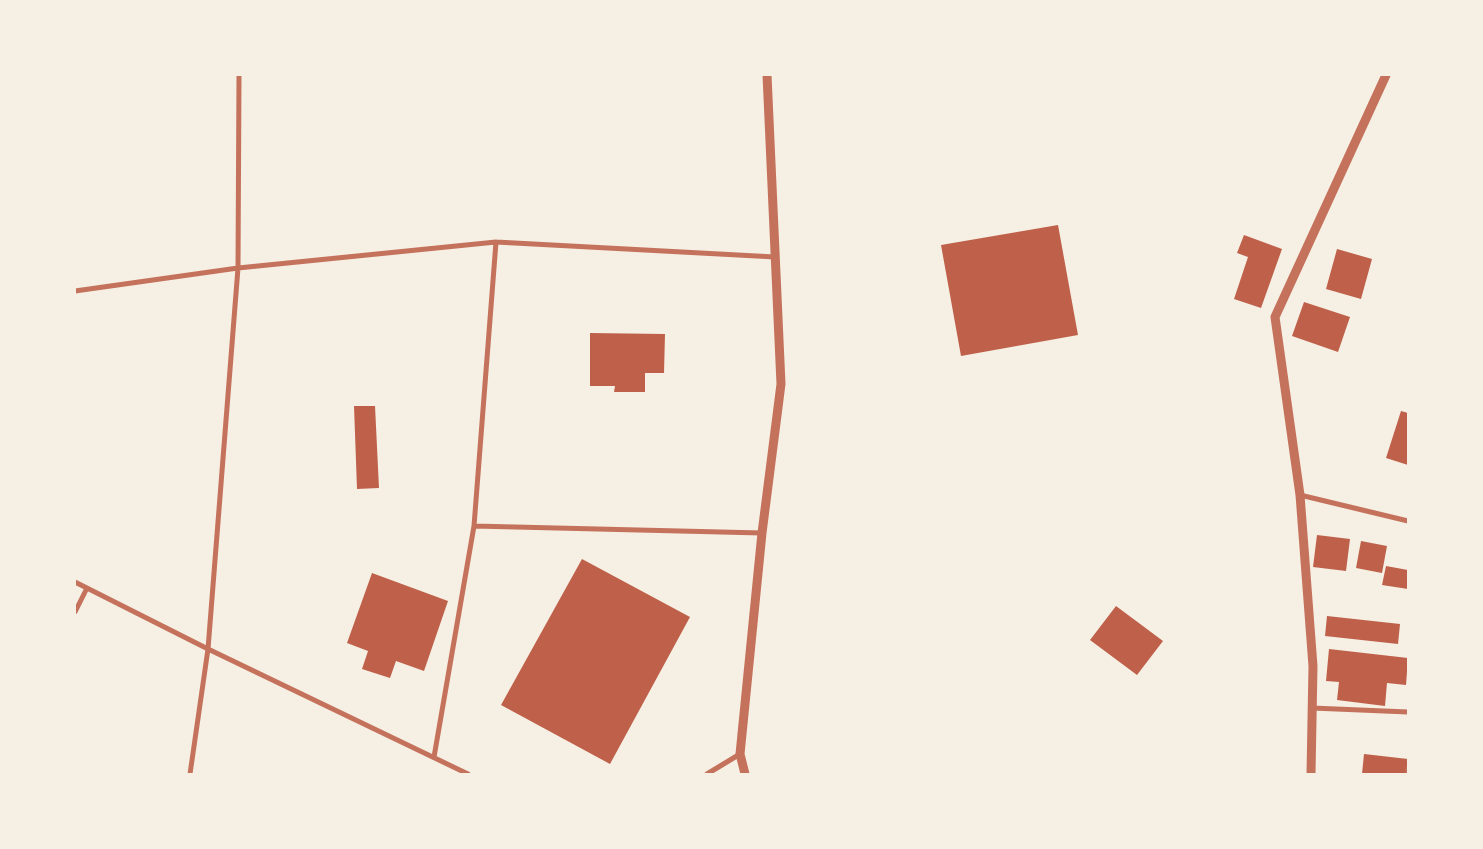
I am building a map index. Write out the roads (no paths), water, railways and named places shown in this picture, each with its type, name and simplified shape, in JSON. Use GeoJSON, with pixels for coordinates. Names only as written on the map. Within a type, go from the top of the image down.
{"type":"FeatureCollection","features":[{"type":"Feature","properties":{"kind":"street"},"geometry":{"type":"LineString","coordinates":[[190,774],[208,649],[238,268],[240,75]]}},
{"type":"Feature","properties":{"kind":"street"},"geometry":{"type":"LineString","coordinates":[[745,774],[740,754],[762,533],[780,384],[767,75]]}},
{"type":"Feature","properties":{"kind":"street"},"geometry":{"type":"LineString","coordinates":[[1311,774],[1313,666],[1300,495],[1275,317],[1386,75]]}},
{"type":"Feature","properties":{"kind":"street"},"geometry":{"type":"LineString","coordinates":[[434,757],[474,526],[496,242]]}},
{"type":"Feature","properties":{"kind":"street"},"geometry":{"type":"LineString","coordinates":[[75,291],[238,268],[496,242],[775,257]]}},
{"type":"Feature","properties":{"kind":"street"},"geometry":{"type":"LineString","coordinates":[[1300,495],[1408,521]]}},
{"type":"Feature","properties":{"kind":"street"},"geometry":{"type":"LineString","coordinates":[[474,526],[762,533]]}},
{"type":"Feature","properties":{"kind":"street"},"geometry":{"type":"LineString","coordinates":[[75,582],[208,649],[468,774]]}},
{"type":"Feature","properties":{"kind":"street"},"geometry":{"type":"LineString","coordinates":[[75,612],[88,588]]}},
{"type":"Feature","properties":{"kind":"street"},"geometry":{"type":"LineString","coordinates":[[1312,708],[1408,712]]}},
{"type":"Feature","properties":{"kind":"street"},"geometry":{"type":"LineString","coordinates":[[707,774],[740,754]]}},
{"type":"Feature","properties":{"kind":"street"},"geometry":{"type":"LineString","coordinates":[[1408,769],[1408,774]]}}]}
